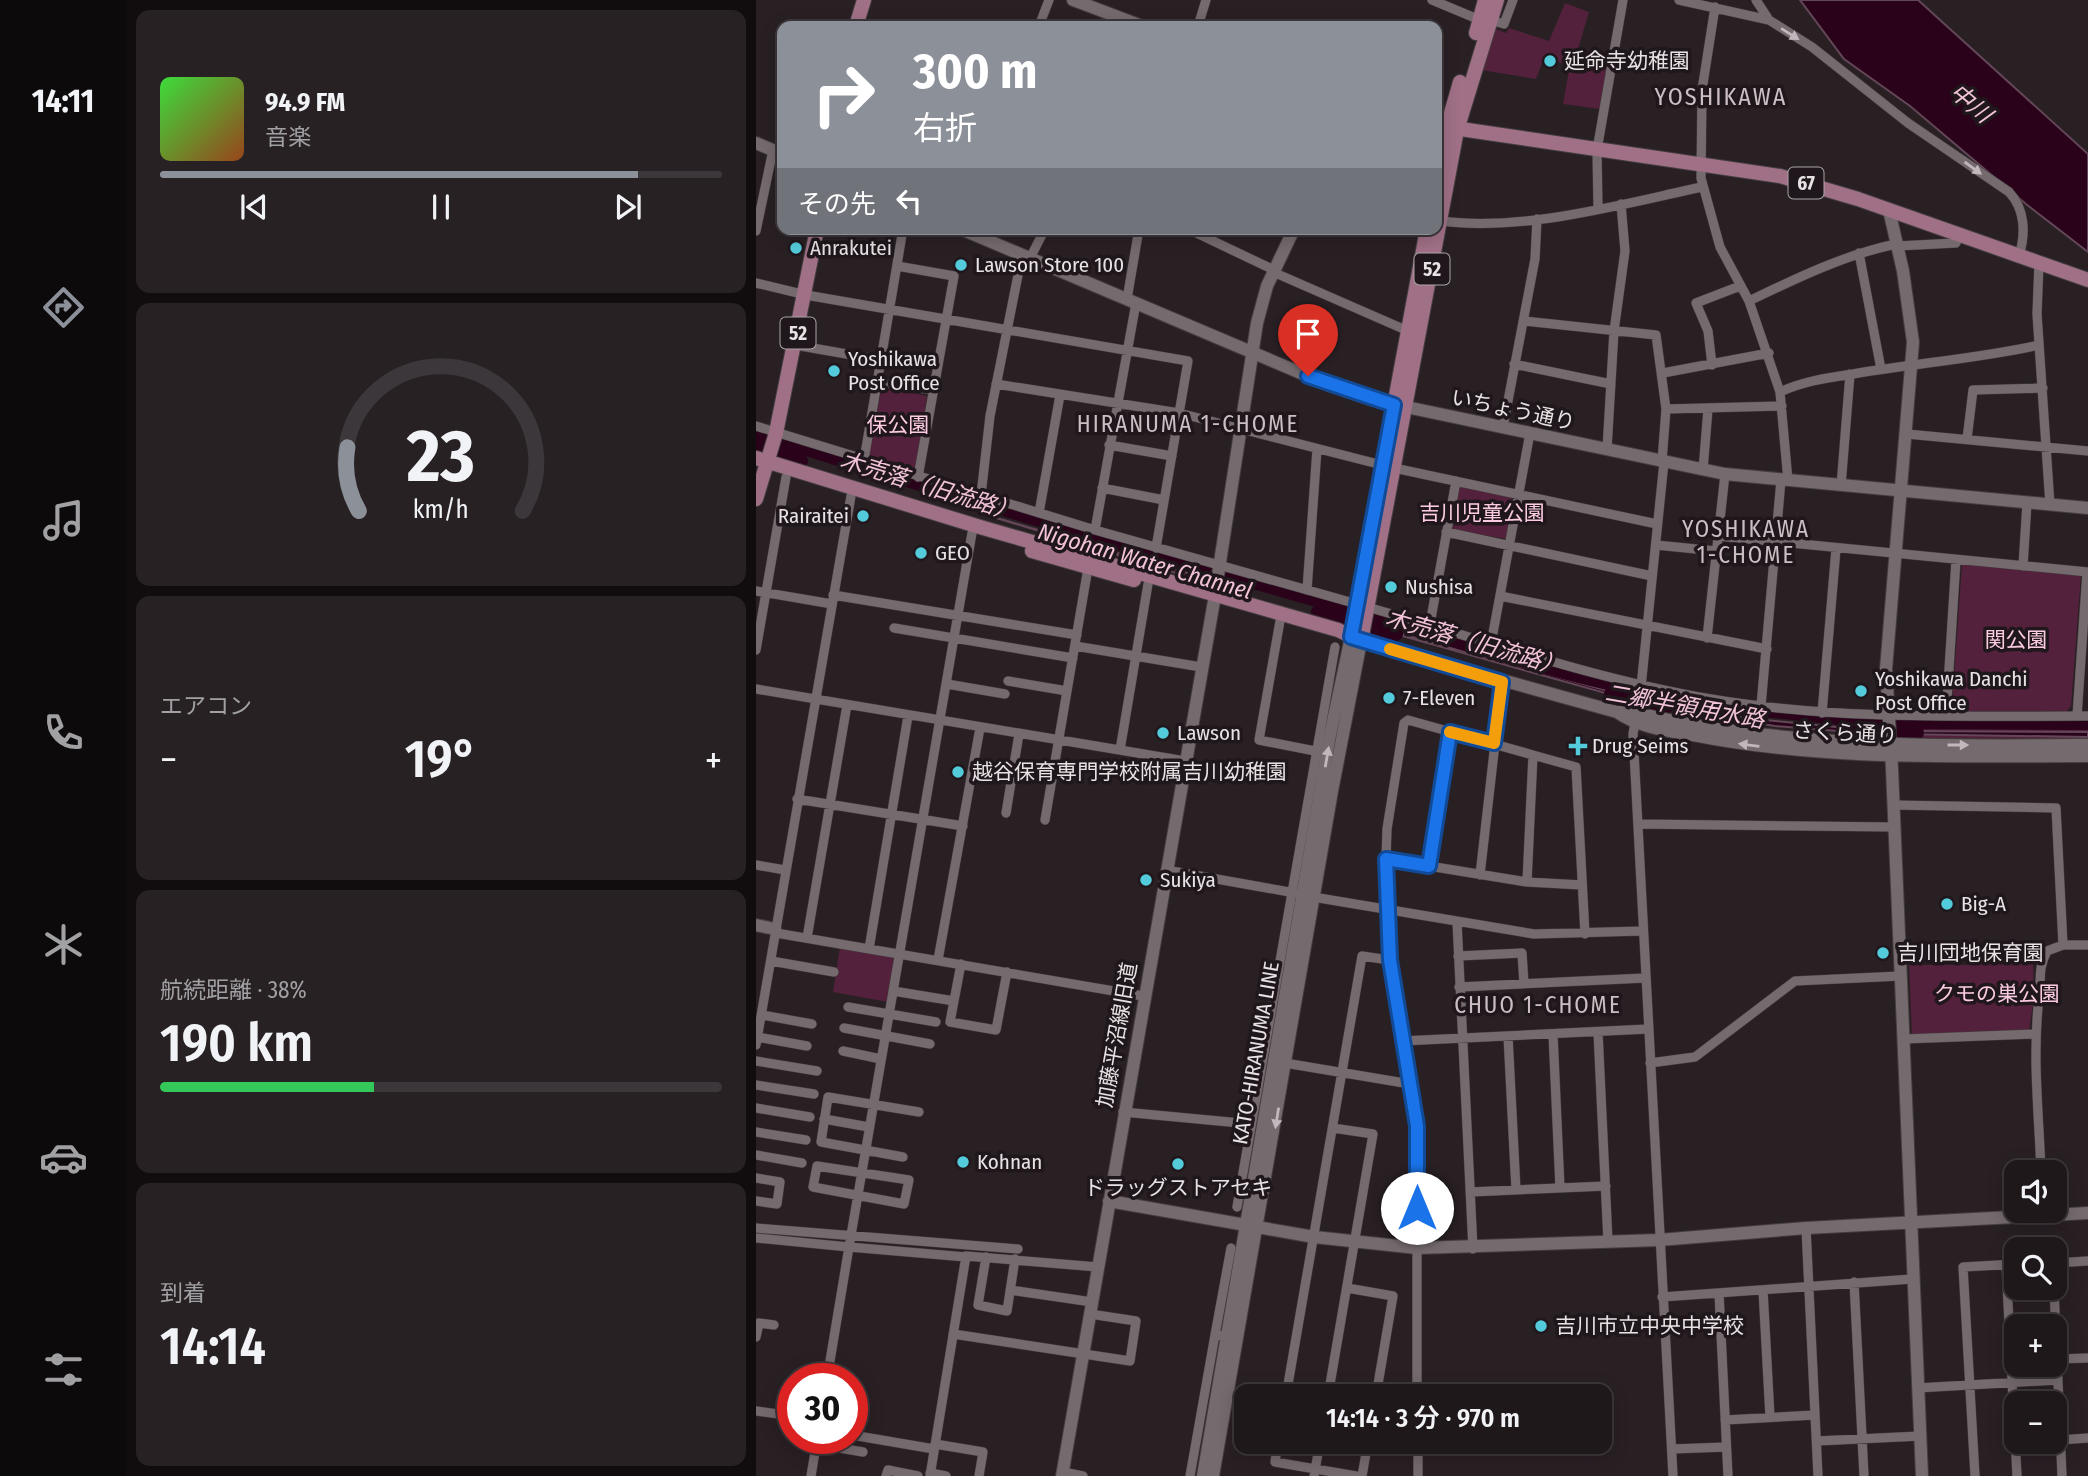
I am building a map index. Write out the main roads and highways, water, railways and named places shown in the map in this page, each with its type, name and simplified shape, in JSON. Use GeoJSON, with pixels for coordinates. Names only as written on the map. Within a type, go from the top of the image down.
{"type":"FeatureCollection","features":[{"type":"Feature","properties":{"kind":"main road"},"geometry":{"type":"LineString","coordinates":[[858,21],[864,0]]}},
{"type":"Feature","properties":{"kind":"main road","name":"52"},"geometry":{"type":"LineString","coordinates":[[1485,0],[1485,20]]}},
{"type":"Feature","properties":{"kind":"main road","name":"52"},"geometry":{"type":"LineString","coordinates":[[1442,153],[1447,127],[1485,20],[1497,0]]}},
{"type":"Feature","properties":{"kind":"main road","name":"52"},"geometry":{"type":"LineString","coordinates":[[1442,205],[1447,127]]}},
{"type":"Feature","properties":{"kind":"main road","name":"67"},"geometry":{"type":"LineString","coordinates":[[1447,127],[1780,176],[1889,210],[2088,280]]}},
{"type":"Feature","properties":{"kind":"main road","name":"52"},"geometry":{"type":"LineString","coordinates":[[756,499],[763,463],[776,434],[816,235]]}},
{"type":"Feature","properties":{"kind":"main road","name":"52"},"geometry":{"type":"LineString","coordinates":[[1399,406],[1408,331],[1426,235]]}},
{"type":"Feature","properties":{"kind":"main road","name":"52"},"geometry":{"type":"LineString","coordinates":[[1355,635],[1399,406],[1438,235]]}},
{"type":"Feature","properties":{"kind":"main road"},"geometry":{"type":"LineString","coordinates":[[763,463],[786,477],[1088,568],[1148,583],[1215,594],[1280,621],[1336,637],[1355,635]]}},
{"type":"Feature","properties":{"kind":"main road"},"geometry":{"type":"LineString","coordinates":[[763,463],[1355,635]]}},
{"type":"Feature","properties":{"kind":"water","name":"中川"},"geometry":{"type":"Polygon","coordinates":[[[1800,0],[1918,0],[2088,154],[2088,252],[2026,204],[1910,106],[1844,59],[1800,0]]]}},
{"type":"Feature","properties":{"kind":"water"},"geometry":{"type":"Polygon","coordinates":[[[980,513],[1208,579],[1206,582],[980,513]]]}},
{"type":"Feature","properties":{"kind":"water"},"geometry":{"type":"Polygon","coordinates":[[[1380,628],[1630,697],[1630,700],[1381,630],[1380,628]]]}},
{"type":"Feature","properties":{"kind":"water"},"geometry":{"type":"Polygon","coordinates":[[[1649,702],[1716,715],[1876,731],[1876,734],[1775,726],[1648,705],[1649,702]]]}},
{"type":"Feature","properties":{"kind":"water"},"geometry":{"type":"Polygon","coordinates":[[[1898,731],[2088,732],[2088,737],[1898,734],[1898,731]]]}},
{"type":"Feature","properties":{"kind":"waterway","name":"木売落（旧流路）"},"geometry":{"type":"LineString","coordinates":[[756,433],[975,501],[1570,674],[1710,702]]}},
{"type":"Feature","properties":{"kind":"waterway","name":"Nigohan Water Channel"},"geometry":{"type":"LineString","coordinates":[[756,447],[801,461]]}},
{"type":"Feature","properties":{"kind":"waterway","name":"二郷半領用水路"},"geometry":{"type":"LineString","coordinates":[[1318,612],[1396,634]]}},
{"type":"Feature","properties":{"kind":"waterway","name":"二郷半領用水路"},"geometry":{"type":"LineString","coordinates":[[1611,694],[1666,707]]}},
{"type":"Feature","properties":{"kind":"waterway","name":"木売落（旧流路）"},"geometry":{"type":"LineString","coordinates":[[1765,710],[1878,722],[2088,723]]}},
{"type":"Feature","properties":{"kind":"waterway","name":"二郷半領用水路"},"geometry":{"type":"LineString","coordinates":[[1857,731],[1917,733]]}},
{"type":"Feature","properties":{"kind":"place","name":"延命寺幼稚園"},"geometry":{"type":"Point","coordinates":[1550,61]}},
{"type":"Feature","properties":{"kind":"place","name":"Anrakutei"},"geometry":{"type":"Point","coordinates":[796,248]}},
{"type":"Feature","properties":{"kind":"place","name":"Lawson Store 100"},"geometry":{"type":"Point","coordinates":[961,265]}},
{"type":"Feature","properties":{"kind":"place","name":"Yoshikawa Post Office"},"geometry":{"type":"Point","coordinates":[834,371]}},
{"type":"Feature","properties":{"kind":"place","name":"Rairaitei"},"geometry":{"type":"Point","coordinates":[863,516]}},
{"type":"Feature","properties":{"kind":"place","name":"GEO"},"geometry":{"type":"Point","coordinates":[921,553]}},
{"type":"Feature","properties":{"kind":"place","name":"Nushisa"},"geometry":{"type":"Point","coordinates":[1391,587]}},
{"type":"Feature","properties":{"kind":"place","name":"Yoshikawa Danchi Post Office"},"geometry":{"type":"Point","coordinates":[1861,691]}},
{"type":"Feature","properties":{"kind":"place","name":"7-Eleven"},"geometry":{"type":"Point","coordinates":[1389,698]}},
{"type":"Feature","properties":{"kind":"place","name":"Lawson"},"geometry":{"type":"Point","coordinates":[1163,733]}},
{"type":"Feature","properties":{"kind":"place","name":"Drug Seims"},"geometry":{"type":"Point","coordinates":[1578,746]}},
{"type":"Feature","properties":{"kind":"place","name":"越谷保育専門学校附属吉川幼稚園"},"geometry":{"type":"Point","coordinates":[958,772]}},
{"type":"Feature","properties":{"kind":"place","name":"Sukiya"},"geometry":{"type":"Point","coordinates":[1146,880]}},
{"type":"Feature","properties":{"kind":"place","name":"Big-A"},"geometry":{"type":"Point","coordinates":[1947,904]}},
{"type":"Feature","properties":{"kind":"place","name":"吉川団地保育園"},"geometry":{"type":"Point","coordinates":[1883,953]}},
{"type":"Feature","properties":{"kind":"place","name":"Kohnan"},"geometry":{"type":"Point","coordinates":[963,1162]}},
{"type":"Feature","properties":{"kind":"place","name":"ドラッグストアセキ"},"geometry":{"type":"Point","coordinates":[1178,1164]}},
{"type":"Feature","properties":{"kind":"place","name":"吉川市立中央中学校"},"geometry":{"type":"Point","coordinates":[1541,1326]}},
{"type":"Feature","properties":{"kind":"district","name":"YOSHIKAWA"},"geometry":{"type":"Point","coordinates":[1721,97]}},
{"type":"Feature","properties":{"kind":"district","name":"HIRANUMA 1-CHOME"},"geometry":{"type":"Point","coordinates":[1188,424]}},
{"type":"Feature","properties":{"kind":"district","name":"YOSHIKAWA 1-CHOME"},"geometry":{"type":"Point","coordinates":[1746,542]}},
{"type":"Feature","properties":{"kind":"district","name":"CHUO 1-CHOME"},"geometry":{"type":"Point","coordinates":[1538,1005]}},
{"type":"Feature","properties":{"kind":"park label","name":"保公園"},"geometry":{"type":"Point","coordinates":[898,425]}},
{"type":"Feature","properties":{"kind":"park label","name":"吉川児童公園"},"geometry":{"type":"Point","coordinates":[1482,513]}},
{"type":"Feature","properties":{"kind":"park label","name":"関公園"},"geometry":{"type":"Point","coordinates":[2016,640]}},
{"type":"Feature","properties":{"kind":"park label","name":"クモの巣公園"},"geometry":{"type":"Point","coordinates":[1997,994]}}]}
